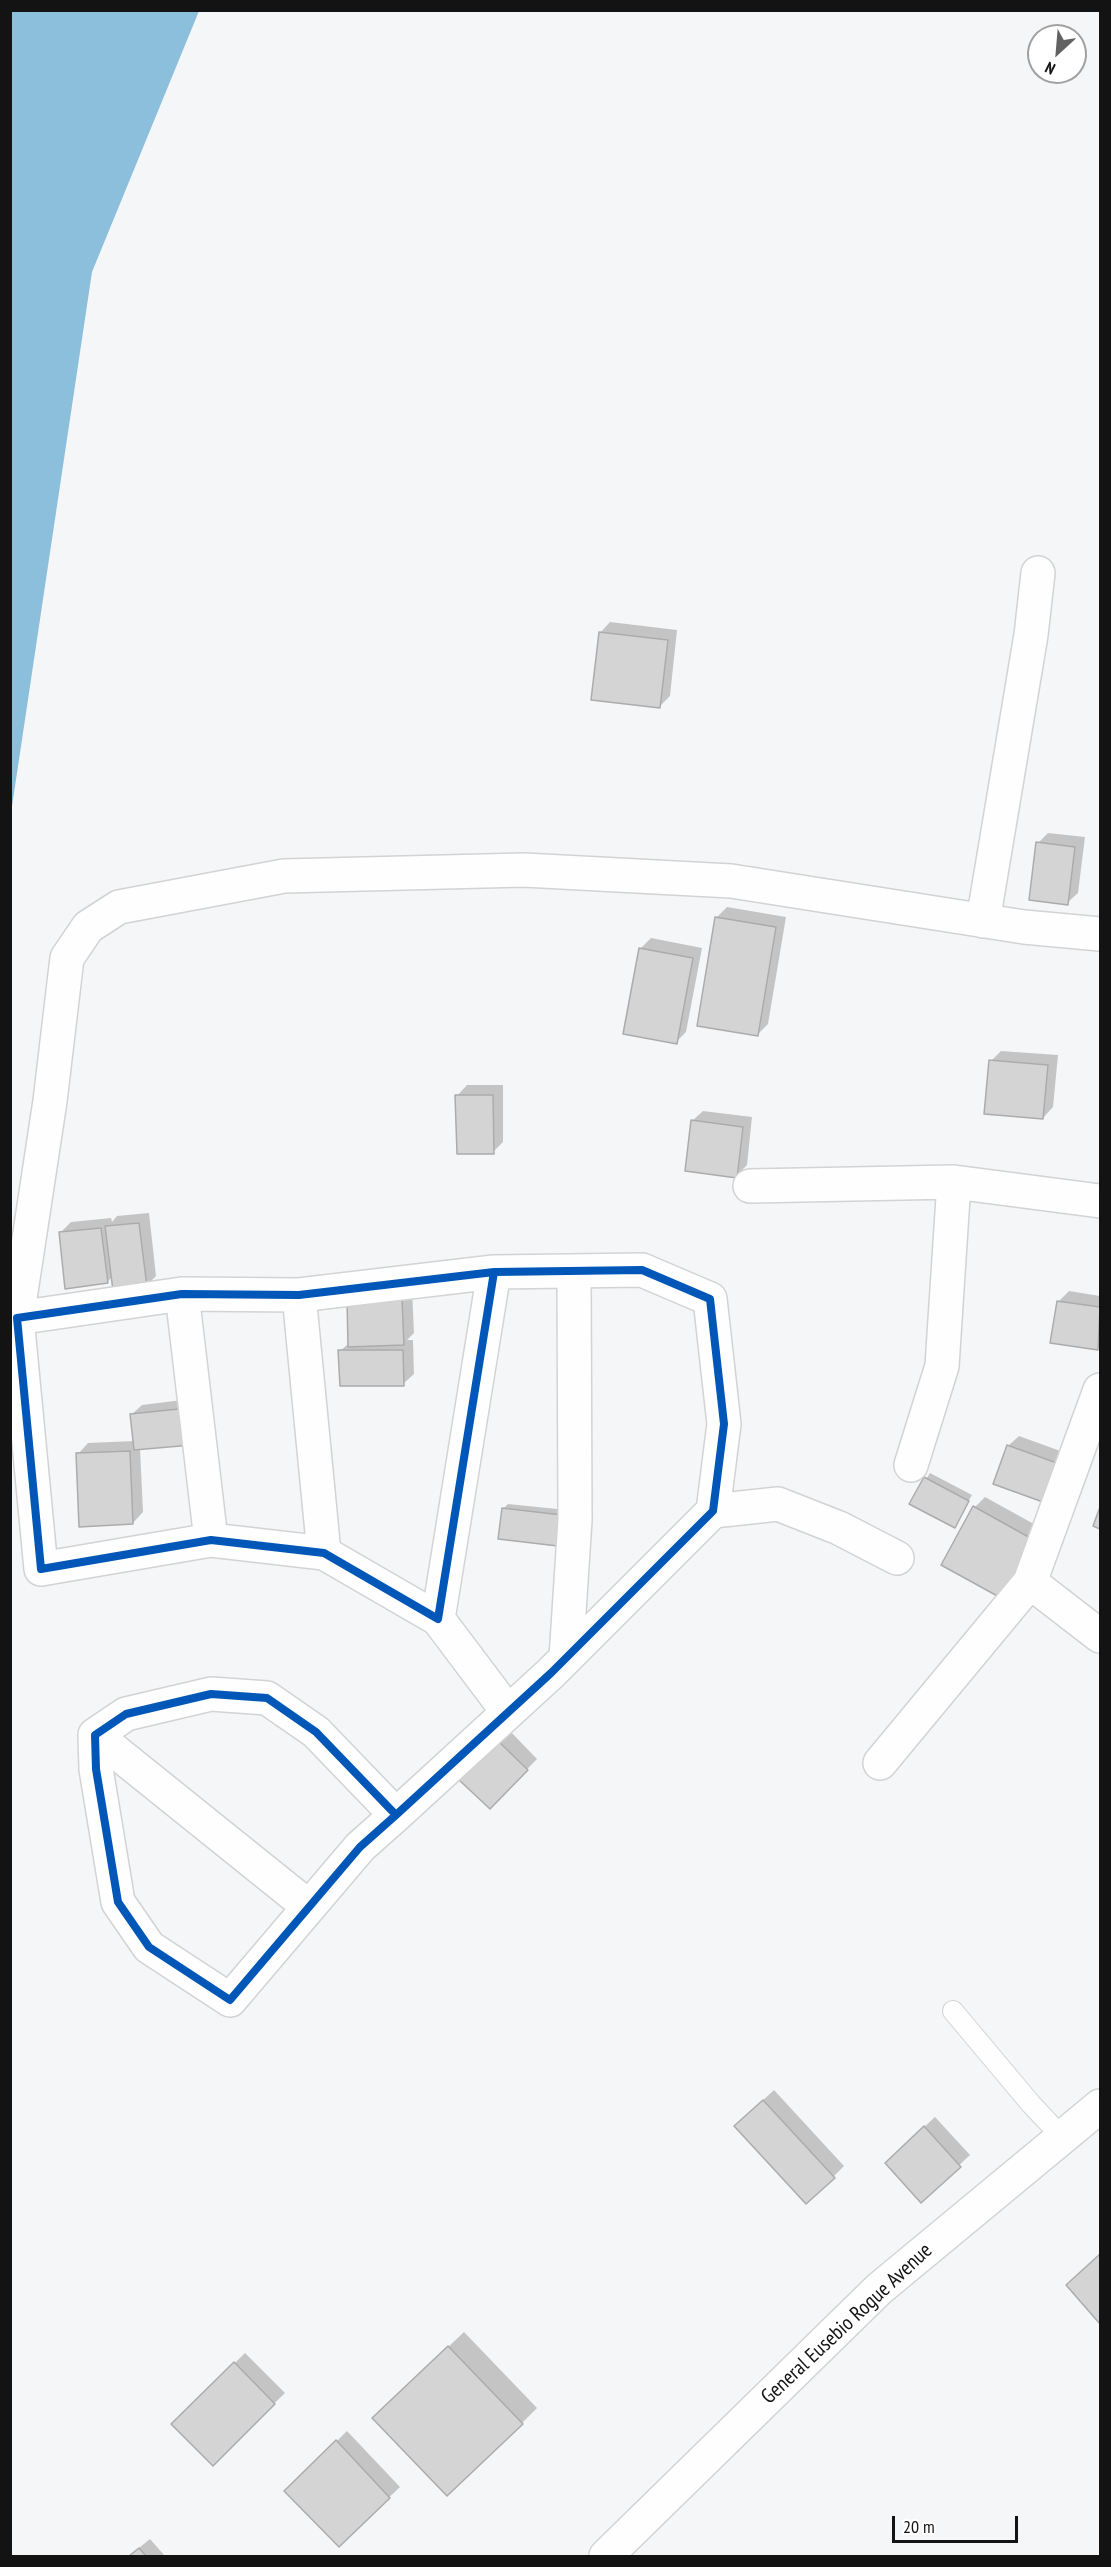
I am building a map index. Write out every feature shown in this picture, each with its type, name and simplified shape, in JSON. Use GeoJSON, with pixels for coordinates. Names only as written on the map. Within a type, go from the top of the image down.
{"type":"FeatureCollection","features":[{"type":"Feature","properties":{"kind":"street"},"geometry":{"type":"LineString","coordinates":[[983,921],[1031,635],[1038,573]]}},
{"type":"Feature","properties":{"kind":"street"},"geometry":{"type":"LineString","coordinates":[[508,1712],[438,1619],[324,1553],[211,1540],[41,1569],[17,1318],[50,1101],[67,958],[88,927],[119,907],[284,876],[524,870],[731,881],[1023,927],[1101,934]]}},
{"type":"Feature","properties":{"kind":"street"},"geometry":{"type":"LineString","coordinates":[[911,1465],[942,1366],[954,1182]]}},
{"type":"Feature","properties":{"kind":"street"},"geometry":{"type":"LineString","coordinates":[[750,1186],[954,1182],[1101,1201]]}},
{"type":"Feature","properties":{"kind":"street"},"geometry":{"type":"LineString","coordinates":[[17,1318],[182,1294],[299,1295],[494,1272],[642,1270],[710,1299],[723,1424],[713,1511],[566,1658],[360,1847],[230,2000],[149,1947],[118,1902],[96,1769],[95,1734]]}},
{"type":"Feature","properties":{"kind":"street"},"geometry":{"type":"LineString","coordinates":[[566,1658],[575,1520],[574,1271]]}},
{"type":"Feature","properties":{"kind":"street"},"geometry":{"type":"LineString","coordinates":[[438,1619],[494,1272]]}},
{"type":"Feature","properties":{"kind":"street"},"geometry":{"type":"LineString","coordinates":[[182,1294],[211,1540]]}},
{"type":"Feature","properties":{"kind":"street"},"geometry":{"type":"LineString","coordinates":[[299,1295],[324,1553]]}},
{"type":"Feature","properties":{"kind":"street"},"geometry":{"type":"LineString","coordinates":[[880,1762],[1030,1582],[1101,1390]]}},
{"type":"Feature","properties":{"kind":"street"},"geometry":{"type":"LineString","coordinates":[[713,1511],[777,1504],[839,1528],[897,1558]]}},
{"type":"Feature","properties":{"kind":"street"},"geometry":{"type":"LineString","coordinates":[[1030,1582],[1101,1636]]}},
{"type":"Feature","properties":{"kind":"street"},"geometry":{"type":"LineString","coordinates":[[95,1734],[126,1714],[211,1694],[267,1698],[316,1732],[396,1815]]}},
{"type":"Feature","properties":{"kind":"street"},"geometry":{"type":"LineString","coordinates":[[95,1734],[309,1907]]}},
{"type":"Feature","properties":{"kind":"street","name":"General Eusebio Rogue Avenue"},"geometry":{"type":"LineString","coordinates":[[606,2556],[879,2289],[1100,2108]]}},
{"type":"Feature","properties":{"kind":"lane"},"geometry":{"type":"LineString","coordinates":[[953,2011],[1030,2104],[1062,2137]]}},
{"type":"Feature","properties":{"kind":"water"},"geometry":{"type":"Polygon","coordinates":[[[11,10],[199,11],[92,272],[11,813],[11,10]]]}},
{"type":"Feature","properties":{"kind":"building"},"geometry":{"type":"Polygon","coordinates":[[[599,632],[668,640],[660,708],[591,700],[599,632]]]}},
{"type":"Feature","properties":{"kind":"building"},"geometry":{"type":"Polygon","coordinates":[[[1036,842],[1075,847],[1068,905],[1029,900],[1036,842]]]}},
{"type":"Feature","properties":{"kind":"building"},"geometry":{"type":"Polygon","coordinates":[[[715,917],[776,927],[758,1036],[697,1026],[715,917]]]}},
{"type":"Feature","properties":{"kind":"building"},"geometry":{"type":"Polygon","coordinates":[[[639,948],[693,958],[677,1044],[623,1034],[639,948]]]}},
{"type":"Feature","properties":{"kind":"building"},"geometry":{"type":"Polygon","coordinates":[[[989,1060],[1048,1065],[1043,1119],[984,1114],[989,1060]]]}},
{"type":"Feature","properties":{"kind":"building"},"geometry":{"type":"Polygon","coordinates":[[[455,1095],[493,1095],[494,1154],[457,1154],[455,1095]]]}},
{"type":"Feature","properties":{"kind":"building"},"geometry":{"type":"Polygon","coordinates":[[[691,1120],[743,1127],[737,1178],[685,1171],[691,1120]]]}},
{"type":"Feature","properties":{"kind":"building"},"geometry":{"type":"Polygon","coordinates":[[[139,1223],[147,1287],[113,1291],[105,1226],[139,1223]]]}},
{"type":"Feature","properties":{"kind":"building"},"geometry":{"type":"Polygon","coordinates":[[[101,1228],[108,1283],[65,1289],[59,1232],[101,1228]]]}},
{"type":"Feature","properties":{"kind":"building"},"geometry":{"type":"Polygon","coordinates":[[[402,1298],[404,1345],[348,1347],[347,1300],[402,1298]]]}},
{"type":"Feature","properties":{"kind":"building"},"geometry":{"type":"Polygon","coordinates":[[[1057,1301],[1100,1307],[1098,1350],[1050,1343],[1057,1301]]]}},
{"type":"Feature","properties":{"kind":"building"},"geometry":{"type":"Polygon","coordinates":[[[338,1350],[403,1350],[404,1386],[340,1386],[338,1350]]]}},
{"type":"Feature","properties":{"kind":"building"},"geometry":{"type":"Polygon","coordinates":[[[188,1408],[192,1445],[134,1450],[130,1414],[188,1408]]]}},
{"type":"Feature","properties":{"kind":"building"},"geometry":{"type":"Polygon","coordinates":[[[1007,1445],[1068,1467],[1054,1506],[993,1484],[1007,1445]]]}},
{"type":"Feature","properties":{"kind":"building"},"geometry":{"type":"Polygon","coordinates":[[[130,1451],[133,1524],[79,1527],[76,1453],[130,1451]]]}},
{"type":"Feature","properties":{"kind":"building"},"geometry":{"type":"Polygon","coordinates":[[[924,1477],[969,1501],[955,1528],[909,1504],[924,1477]]]}},
{"type":"Feature","properties":{"kind":"building"},"geometry":{"type":"Polygon","coordinates":[[[973,1506],[1034,1540],[1001,1598],[941,1565],[973,1506]]]}},
{"type":"Feature","properties":{"kind":"building"},"geometry":{"type":"Polygon","coordinates":[[[1100,1507],[1100,1529],[1093,1526],[1100,1507]]]}},
{"type":"Feature","properties":{"kind":"building"},"geometry":{"type":"Polygon","coordinates":[[[502,1508],[562,1515],[558,1546],[498,1539],[502,1508]]]}},
{"type":"Feature","properties":{"kind":"building"},"geometry":{"type":"Polygon","coordinates":[[[497,1740],[528,1770],[490,1809],[458,1779],[497,1740]]]}},
{"type":"Feature","properties":{"kind":"building"},"geometry":{"type":"Polygon","coordinates":[[[763,2100],[835,2178],[806,2204],[734,2126],[763,2100]]]}},
{"type":"Feature","properties":{"kind":"building"},"geometry":{"type":"Polygon","coordinates":[[[924,2126],[961,2167],[921,2203],[885,2163],[924,2126]]]}},
{"type":"Feature","properties":{"kind":"building"},"geometry":{"type":"Polygon","coordinates":[[[1100,2254],[1100,2324],[1066,2285],[1100,2254]]]}},
{"type":"Feature","properties":{"kind":"building"},"geometry":{"type":"Polygon","coordinates":[[[448,2346],[523,2424],[447,2496],[372,2418],[448,2346]]]}},
{"type":"Feature","properties":{"kind":"building"},"geometry":{"type":"Polygon","coordinates":[[[234,2362],[275,2404],[213,2466],[171,2424],[234,2362]]]}},
{"type":"Feature","properties":{"kind":"building"},"geometry":{"type":"Polygon","coordinates":[[[336,2440],[390,2498],[339,2547],[284,2491],[336,2440]]]}},
{"type":"Feature","properties":{"kind":"building"},"geometry":{"type":"Polygon","coordinates":[[[139,2548],[146,2556],[129,2556],[139,2548]]]}},
{"type":"Feature","properties":{"kind":"cycle path"},"geometry":{"type":"LineString","coordinates":[[396,1815],[316,1732],[267,1698],[211,1694],[126,1714],[95,1735],[96,1769],[118,1902],[149,1947],[230,2000],[360,1847],[396,1815],[551,1673],[713,1511],[724,1424],[710,1299],[642,1270],[494,1272],[299,1295],[182,1294],[17,1318],[41,1569],[211,1540],[324,1553],[438,1619],[494,1272]]}}]}
